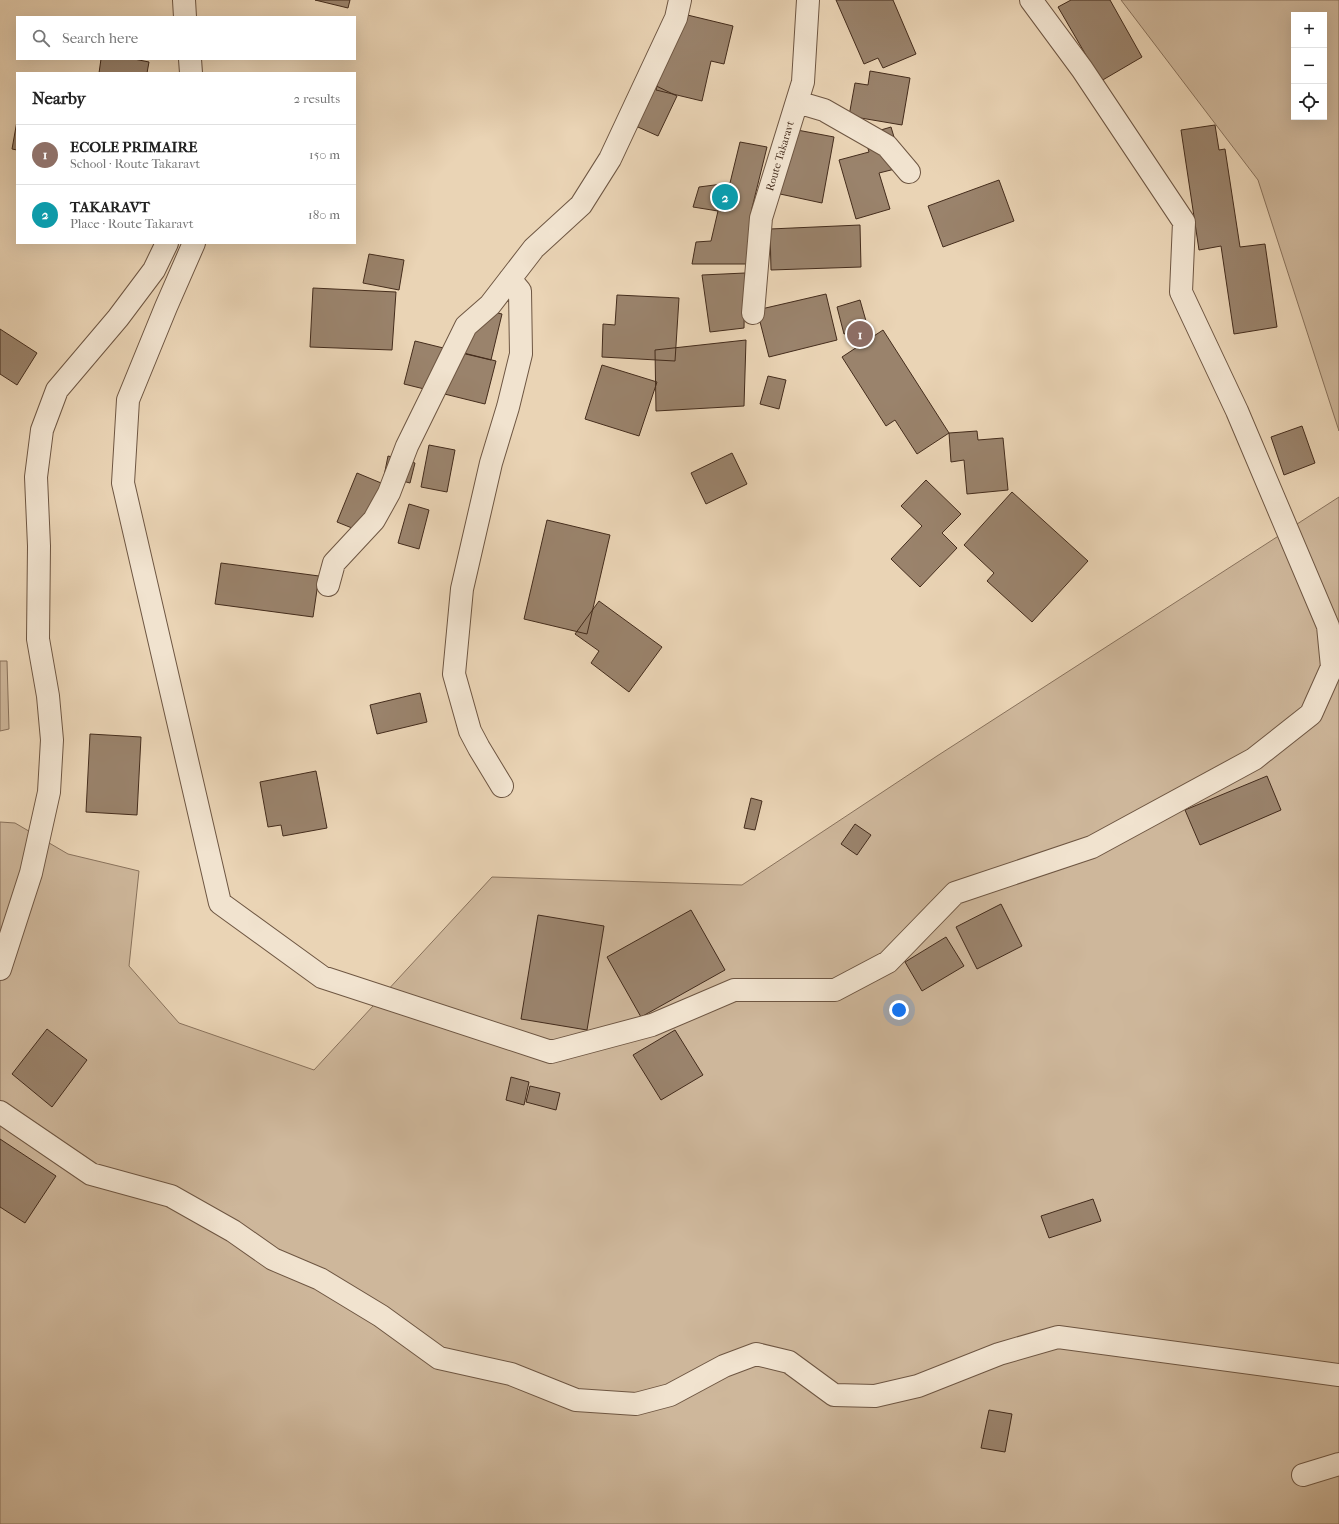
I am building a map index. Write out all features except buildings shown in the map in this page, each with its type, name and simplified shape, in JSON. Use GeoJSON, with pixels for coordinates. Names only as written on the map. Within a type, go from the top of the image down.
{"type":"FeatureCollection","features":[{"type":"Feature","properties":{"kind":"street"},"geometry":{"type":"LineString","coordinates":[[184,0],[185,16]]}},
{"type":"Feature","properties":{"kind":"street"},"geometry":{"type":"LineString","coordinates":[[328,585],[334,563],[374,520],[389,493],[407,446],[466,326],[490,305],[534,248],[581,205],[610,159],[676,18],[680,0]]}},
{"type":"Feature","properties":{"kind":"street","name":"Route Takaravt"},"geometry":{"type":"LineString","coordinates":[[753,313],[760,218],[803,82],[808,0]]}},
{"type":"Feature","properties":{"kind":"street"},"geometry":{"type":"LineString","coordinates":[[194,244],[128,400],[124,483],[220,903],[322,977],[551,1052],[652,1025],[734,990],[835,990],[888,962],[955,893],[1092,847],[1254,759],[1311,714],[1332,667],[1328,626],[1237,411],[1181,292],[1184,222],[1082,69],[1031,0]]}},
{"type":"Feature","properties":{"kind":"street"},"geometry":{"type":"LineString","coordinates":[[190,60],[191,72]]}},
{"type":"Feature","properties":{"kind":"street"},"geometry":{"type":"LineString","coordinates":[[797,102],[824,110],[887,146],[909,172]]}},
{"type":"Feature","properties":{"kind":"street"},"geometry":{"type":"LineString","coordinates":[[0,969],[31,873],[48,792],[52,740],[48,696],[38,639],[39,546],[36,477],[42,430],[57,390],[118,318],[154,270],[167,244]]}},
{"type":"Feature","properties":{"kind":"street"},"geometry":{"type":"LineString","coordinates":[[502,786],[470,731],[454,674],[462,589],[492,463],[521,354],[520,291],[510,279]]}},
{"type":"Feature","properties":{"kind":"street"},"geometry":{"type":"LineString","coordinates":[[0,1112],[91,1174],[171,1196],[233,1231],[273,1259],[320,1279],[381,1316],[439,1358],[511,1374],[576,1400],[636,1404],[670,1395],[724,1366],[756,1354],[789,1362],[834,1395],[875,1396],[918,1386],[999,1354],[1058,1337],[1339,1376]]}},
{"type":"Feature","properties":{"kind":"street"},"geometry":{"type":"LineString","coordinates":[[1303,1475],[1339,1464]]}},
{"type":"Feature","properties":{"kind":"shaded area"},"geometry":{"type":"Polygon","coordinates":[[[1121,0],[1339,0],[1339,431],[1258,180],[1121,0]]]}},
{"type":"Feature","properties":{"kind":"shaded area"},"geometry":{"type":"Polygon","coordinates":[[[1339,497],[1339,1524],[0,1524],[0,822],[15,823],[68,854],[139,871],[129,966],[179,1023],[314,1070],[492,877],[742,885],[937,756],[1339,497]]]}},
{"type":"Feature","properties":{"kind":"shaded area"},"geometry":{"type":"Polygon","coordinates":[[[0,661],[7,661],[9,729],[0,731],[0,661]]]}},
{"type":"Feature","properties":{"kind":"place","name":"TAKARAVT"},"geometry":{"type":"Point","coordinates":[725,197]}},
{"type":"Feature","properties":{"kind":"place","name":"ECOLE PRIMAIRE"},"geometry":{"type":"Point","coordinates":[860,334]}}]}
